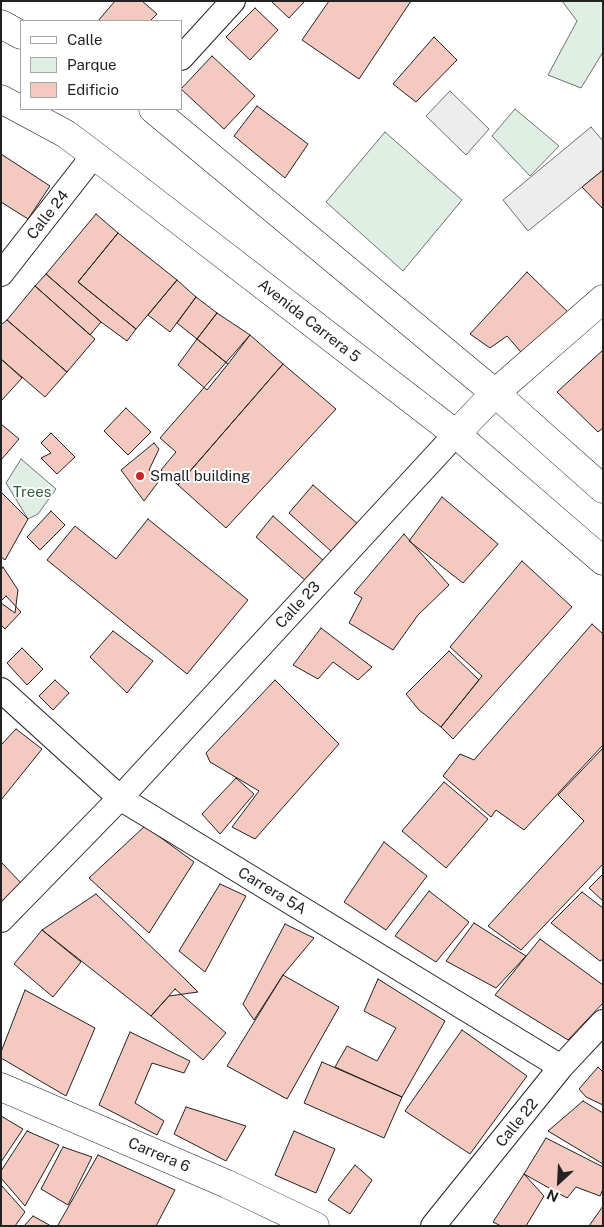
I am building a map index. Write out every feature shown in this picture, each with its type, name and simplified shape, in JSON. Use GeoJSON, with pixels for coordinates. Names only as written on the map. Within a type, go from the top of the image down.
{"type":"FeatureCollection","features":[{"type":"Feature","properties":{"kind":"main road"},"geometry":{"type":"LineString","coordinates":[[1,24],[20,34]]}},
{"type":"Feature","properties":{"kind":"main road","name":"Avenida Carrera 5"},"geometry":{"type":"LineString","coordinates":[[1,100],[20,110]]}},
{"type":"Feature","properties":{"kind":"main road","name":"Avenida Carrera 5"},"geometry":{"type":"LineString","coordinates":[[20,110],[66,134],[456,434],[603,561]]}},
{"type":"Feature","properties":{"kind":"main road"},"geometry":{"type":"LineString","coordinates":[[154,110],[495,393],[603,489]]}},
{"type":"Feature","properties":{"kind":"main road","name":"Calle 23"},"geometry":{"type":"LineString","coordinates":[[456,434],[495,393],[603,299]]}},
{"type":"Feature","properties":{"kind":"main road","name":"Carrera 6"},"geometry":{"type":"LineString","coordinates":[[1,1087],[227,1184],[315,1226]]}},
{"type":"Feature","properties":{"kind":"street"},"geometry":{"type":"LineString","coordinates":[[182,57],[233,1]]}},
{"type":"Feature","properties":{"kind":"street","name":"Calle 24"},"geometry":{"type":"LineString","coordinates":[[1,274],[94,155]]}},
{"type":"Feature","properties":{"kind":"street","name":"Calle 23"},"geometry":{"type":"LineString","coordinates":[[1,920],[120,798],[456,434]]}},
{"type":"Feature","properties":{"kind":"street","name":"Carrera 5A"},"geometry":{"type":"LineString","coordinates":[[1,690],[120,798],[561,1067]]}},
{"type":"Feature","properties":{"kind":"street","name":"Calle 22"},"geometry":{"type":"LineString","coordinates":[[433,1226],[561,1067],[603,1022]]}},
{"type":"Feature","properties":{"kind":"green space"},"geometry":{"type":"Polygon","coordinates":[[[562,1],[603,1],[603,52],[581,88],[548,75],[577,21],[562,1]]]}},
{"type":"Feature","properties":{"kind":"green space"},"geometry":{"type":"Polygon","coordinates":[[[515,109],[559,146],[530,176],[492,136],[515,109]]]}},
{"type":"Feature","properties":{"kind":"green space"},"geometry":{"type":"Polygon","coordinates":[[[385,132],[462,200],[403,271],[326,202],[385,132]]]}},
{"type":"Feature","properties":{"kind":"green space","name":"Trees"},"geometry":{"type":"Polygon","coordinates":[[[21,459],[56,489],[38,514],[28,519],[6,483],[21,459]]]}},
{"type":"Feature","properties":{"kind":"shaded area"},"geometry":{"type":"Polygon","coordinates":[[[450,91],[489,129],[466,155],[426,116],[450,91]]]}},
{"type":"Feature","properties":{"kind":"shaded area"},"geometry":{"type":"Polygon","coordinates":[[[591,127],[603,141],[603,170],[528,231],[503,200],[591,127]]]}},
{"type":"Feature","properties":{"kind":"building"},"geometry":{"type":"Polygon","coordinates":[[[115,1],[142,1],[157,14],[151,20],[99,20],[115,1]]]}},
{"type":"Feature","properties":{"kind":"building"},"geometry":{"type":"Polygon","coordinates":[[[271,1],[305,1],[289,18],[271,1]]]}},
{"type":"Feature","properties":{"kind":"building"},"geometry":{"type":"Polygon","coordinates":[[[329,1],[411,1],[359,79],[302,40],[329,1]]]}},
{"type":"Feature","properties":{"kind":"building"},"geometry":{"type":"Polygon","coordinates":[[[255,8],[278,30],[250,60],[226,37],[255,8]]]}},
{"type":"Feature","properties":{"kind":"building"},"geometry":{"type":"Polygon","coordinates":[[[434,37],[457,60],[416,102],[393,84],[434,37]]]}},
{"type":"Feature","properties":{"kind":"building"},"geometry":{"type":"Polygon","coordinates":[[[212,56],[255,96],[224,129],[182,88],[212,56]]]}},
{"type":"Feature","properties":{"kind":"building"},"geometry":{"type":"Polygon","coordinates":[[[257,106],[308,144],[285,178],[234,136],[257,106]]]}},
{"type":"Feature","properties":{"kind":"building"},"geometry":{"type":"Polygon","coordinates":[[[1,154],[50,186],[28,219],[1,202],[1,154]]]}},
{"type":"Feature","properties":{"kind":"building"},"geometry":{"type":"Polygon","coordinates":[[[603,170],[603,209],[582,187],[603,170]]]}},
{"type":"Feature","properties":{"kind":"building"},"geometry":{"type":"Polygon","coordinates":[[[96,214],[118,233],[78,282],[136,329],[127,341],[101,322],[46,274],[96,214]]]}},
{"type":"Feature","properties":{"kind":"building"},"geometry":{"type":"Polygon","coordinates":[[[118,233],[177,280],[136,329],[78,282],[118,233]]]}},
{"type":"Feature","properties":{"kind":"building"},"geometry":{"type":"Polygon","coordinates":[[[527,272],[572,316],[527,359],[507,336],[490,348],[470,334],[527,272]]]}},
{"type":"Feature","properties":{"kind":"building"},"geometry":{"type":"Polygon","coordinates":[[[46,274],[101,322],[90,335],[35,286],[46,274]]]}},
{"type":"Feature","properties":{"kind":"building"},"geometry":{"type":"Polygon","coordinates":[[[177,280],[196,297],[170,332],[148,315],[177,280]]]}},
{"type":"Feature","properties":{"kind":"building"},"geometry":{"type":"Polygon","coordinates":[[[35,286],[95,339],[67,372],[7,320],[35,286]]]}},
{"type":"Feature","properties":{"kind":"building"},"geometry":{"type":"Polygon","coordinates":[[[196,297],[217,313],[197,339],[177,323],[196,297]]]}},
{"type":"Feature","properties":{"kind":"building"},"geometry":{"type":"Polygon","coordinates":[[[217,313],[250,335],[228,364],[197,339],[217,313]]]}},
{"type":"Feature","properties":{"kind":"building"},"geometry":{"type":"Polygon","coordinates":[[[7,320],[67,372],[45,397],[1,359],[1,325],[7,320]]]}},
{"type":"Feature","properties":{"kind":"building"},"geometry":{"type":"Polygon","coordinates":[[[250,335],[283,364],[178,485],[161,470],[176,452],[160,438],[250,335]]]}},
{"type":"Feature","properties":{"kind":"building"},"geometry":{"type":"Polygon","coordinates":[[[197,339],[228,364],[207,390],[178,365],[197,339]]]}},
{"type":"Feature","properties":{"kind":"building"},"geometry":{"type":"Polygon","coordinates":[[[603,350],[603,428],[598,432],[557,392],[603,350]]]}},
{"type":"Feature","properties":{"kind":"building"},"geometry":{"type":"Polygon","coordinates":[[[1,359],[22,378],[1,401],[1,359]]]}},
{"type":"Feature","properties":{"kind":"building"},"geometry":{"type":"Polygon","coordinates":[[[283,364],[336,409],[226,528],[178,485],[283,364]]]}},
{"type":"Feature","properties":{"kind":"building"},"geometry":{"type":"Polygon","coordinates":[[[126,408],[151,432],[128,455],[104,431],[126,408]]]}},
{"type":"Feature","properties":{"kind":"building"},"geometry":{"type":"Polygon","coordinates":[[[1,424],[19,439],[1,460],[1,424]]]}},
{"type":"Feature","properties":{"kind":"building"},"geometry":{"type":"Polygon","coordinates":[[[51,433],[75,457],[57,474],[41,458],[51,453],[41,443],[51,433]]]}},
{"type":"Feature","properties":{"kind":"building","name":"Small building"},"geometry":{"type":"Polygon","coordinates":[[[154,443],[159,449],[149,470],[159,481],[144,501],[121,470],[154,443]]]}},
{"type":"Feature","properties":{"kind":"building"},"geometry":{"type":"Polygon","coordinates":[[[313,485],[359,525],[332,552],[289,513],[313,485]]]}},
{"type":"Feature","properties":{"kind":"building"},"geometry":{"type":"Polygon","coordinates":[[[1,492],[28,519],[5,560],[1,557],[1,492]]]}},
{"type":"Feature","properties":{"kind":"building"},"geometry":{"type":"Polygon","coordinates":[[[442,497],[498,544],[463,583],[409,541],[442,497]]]}},
{"type":"Feature","properties":{"kind":"building"},"geometry":{"type":"Polygon","coordinates":[[[51,511],[65,525],[40,550],[27,537],[51,511]]]}},
{"type":"Feature","properties":{"kind":"building"},"geometry":{"type":"Polygon","coordinates":[[[273,516],[325,562],[306,581],[256,537],[273,516]]]}},
{"type":"Feature","properties":{"kind":"building"},"geometry":{"type":"Polygon","coordinates":[[[148,519],[248,600],[187,674],[47,560],[75,526],[116,559],[148,519]]]}},
{"type":"Feature","properties":{"kind":"building"},"geometry":{"type":"Polygon","coordinates":[[[404,534],[449,585],[418,615],[393,650],[349,623],[362,598],[354,593],[404,534]]]}},
{"type":"Feature","properties":{"kind":"building"},"geometry":{"type":"Polygon","coordinates":[[[522,561],[572,607],[453,739],[441,727],[482,676],[450,647],[522,561]]]}},
{"type":"Feature","properties":{"kind":"building"},"geometry":{"type":"Polygon","coordinates":[[[3,567],[18,590],[15,613],[1,603],[1,570],[3,567]]]}},
{"type":"Feature","properties":{"kind":"building"},"geometry":{"type":"Polygon","coordinates":[[[6,596],[21,612],[5,629],[1,625],[1,601],[6,596]]]}},
{"type":"Feature","properties":{"kind":"building"},"geometry":{"type":"Polygon","coordinates":[[[592,624],[603,634],[603,745],[524,830],[496,810],[491,817],[443,776],[460,754],[474,760],[592,624]]]}},
{"type":"Feature","properties":{"kind":"building"},"geometry":{"type":"Polygon","coordinates":[[[321,628],[372,667],[358,680],[333,662],[318,679],[293,665],[321,628]]]}},
{"type":"Feature","properties":{"kind":"building"},"geometry":{"type":"Polygon","coordinates":[[[113,631],[153,661],[127,693],[90,657],[113,631]]]}},
{"type":"Feature","properties":{"kind":"building"},"geometry":{"type":"Polygon","coordinates":[[[22,648],[43,669],[27,685],[7,663],[22,648]]]}},
{"type":"Feature","properties":{"kind":"building"},"geometry":{"type":"Polygon","coordinates":[[[449,651],[479,680],[441,727],[419,710],[406,694],[449,651]]]}},
{"type":"Feature","properties":{"kind":"building"},"geometry":{"type":"Polygon","coordinates":[[[55,680],[69,693],[53,710],[39,696],[55,680]]]}},
{"type":"Feature","properties":{"kind":"building"},"geometry":{"type":"Polygon","coordinates":[[[275,680],[339,744],[255,839],[232,827],[259,791],[210,762],[206,753],[275,680]]]}},
{"type":"Feature","properties":{"kind":"building"},"geometry":{"type":"Polygon","coordinates":[[[16,729],[42,749],[1,800],[1,745],[16,729]]]}},
{"type":"Feature","properties":{"kind":"building"},"geometry":{"type":"Polygon","coordinates":[[[603,748],[603,864],[521,950],[488,926],[584,821],[558,795],[603,748]]]}},
{"type":"Feature","properties":{"kind":"building"},"geometry":{"type":"Polygon","coordinates":[[[236,778],[254,794],[220,834],[202,814],[236,778]]]}},
{"type":"Feature","properties":{"kind":"building"},"geometry":{"type":"Polygon","coordinates":[[[444,782],[488,819],[446,868],[402,831],[444,782]]]}},
{"type":"Feature","properties":{"kind":"building"},"geometry":{"type":"Polygon","coordinates":[[[145,826],[194,862],[149,933],[89,878],[145,826]]]}},
{"type":"Feature","properties":{"kind":"building"},"geometry":{"type":"Polygon","coordinates":[[[384,842],[427,876],[386,930],[344,902],[384,842]]]}},
{"type":"Feature","properties":{"kind":"building"},"geometry":{"type":"Polygon","coordinates":[[[1,862],[22,884],[1,906],[1,862]]]}},
{"type":"Feature","properties":{"kind":"building"},"geometry":{"type":"Polygon","coordinates":[[[603,874],[603,901],[589,888],[603,874]]]}},
{"type":"Feature","properties":{"kind":"building"},"geometry":{"type":"Polygon","coordinates":[[[220,884],[246,896],[205,972],[179,951],[220,884]]]}},
{"type":"Feature","properties":{"kind":"building"},"geometry":{"type":"Polygon","coordinates":[[[429,891],[469,922],[436,962],[395,936],[429,891]]]}},
{"type":"Feature","properties":{"kind":"building"},"geometry":{"type":"Polygon","coordinates":[[[582,892],[603,908],[603,959],[600,961],[551,923],[582,892]]]}},
{"type":"Feature","properties":{"kind":"building"},"geometry":{"type":"Polygon","coordinates":[[[96,894],[198,992],[169,996],[151,1016],[42,930],[96,894]]]}},
{"type":"Feature","properties":{"kind":"building"},"geometry":{"type":"Polygon","coordinates":[[[474,923],[526,956],[496,988],[446,961],[474,923]]]}},
{"type":"Feature","properties":{"kind":"building"},"geometry":{"type":"Polygon","coordinates":[[[285,924],[314,938],[283,975],[254,1020],[243,1004],[285,924]]]}},
{"type":"Feature","properties":{"kind":"building"},"geometry":{"type":"Polygon","coordinates":[[[42,930],[81,962],[53,997],[14,964],[42,930]]]}},
{"type":"Feature","properties":{"kind":"building"},"geometry":{"type":"Polygon","coordinates":[[[540,939],[603,985],[603,1003],[568,1040],[495,995],[540,939]]]}},
{"type":"Feature","properties":{"kind":"building"},"geometry":{"type":"Polygon","coordinates":[[[283,975],[339,1007],[287,1099],[227,1066],[283,975]]]}},
{"type":"Feature","properties":{"kind":"building"},"geometry":{"type":"Polygon","coordinates":[[[378,979],[445,1021],[402,1097],[335,1067],[347,1046],[377,1061],[396,1028],[364,1011],[378,979]]]}},
{"type":"Feature","properties":{"kind":"building"},"geometry":{"type":"Polygon","coordinates":[[[175,989],[226,1033],[203,1060],[151,1016],[175,989]]]}},
{"type":"Feature","properties":{"kind":"building"},"geometry":{"type":"Polygon","coordinates":[[[25,990],[95,1028],[66,1096],[1,1058],[1,1052],[25,990]]]}},
{"type":"Feature","properties":{"kind":"building"},"geometry":{"type":"Polygon","coordinates":[[[462,1030],[527,1076],[470,1154],[405,1111],[462,1030]]]}},
{"type":"Feature","properties":{"kind":"building"},"geometry":{"type":"Polygon","coordinates":[[[130,1032],[190,1061],[184,1073],[152,1063],[135,1103],[164,1121],[157,1135],[99,1105],[130,1032]]]}},
{"type":"Feature","properties":{"kind":"building"},"geometry":{"type":"Polygon","coordinates":[[[322,1062],[402,1097],[384,1138],[304,1103],[322,1062]]]}},
{"type":"Feature","properties":{"kind":"building"},"geometry":{"type":"Polygon","coordinates":[[[598,1067],[603,1072],[603,1105],[586,1097],[579,1089],[598,1067]]]}},
{"type":"Feature","properties":{"kind":"building"},"geometry":{"type":"Polygon","coordinates":[[[583,1101],[603,1113],[603,1164],[548,1131],[583,1101]]]}},
{"type":"Feature","properties":{"kind":"building"},"geometry":{"type":"Polygon","coordinates":[[[186,1107],[246,1126],[226,1161],[174,1134],[186,1107]]]}},
{"type":"Feature","properties":{"kind":"building"},"geometry":{"type":"Polygon","coordinates":[[[1,1116],[23,1129],[1,1162],[1,1116]]]}},
{"type":"Feature","properties":{"kind":"building"},"geometry":{"type":"Polygon","coordinates":[[[27,1131],[59,1145],[25,1206],[1,1178],[1,1171],[27,1131]]]}},
{"type":"Feature","properties":{"kind":"building"},"geometry":{"type":"Polygon","coordinates":[[[294,1131],[335,1149],[316,1193],[275,1175],[294,1131]]]}},
{"type":"Feature","properties":{"kind":"building"},"geometry":{"type":"Polygon","coordinates":[[[546,1138],[603,1167],[603,1189],[600,1196],[576,1187],[567,1198],[524,1174],[546,1138]]]}},
{"type":"Feature","properties":{"kind":"building"},"geometry":{"type":"Polygon","coordinates":[[[63,1147],[92,1157],[68,1205],[41,1189],[63,1147]]]}},
{"type":"Feature","properties":{"kind":"building"},"geometry":{"type":"Polygon","coordinates":[[[98,1155],[175,1190],[156,1226],[58,1225],[98,1155]]]}},
{"type":"Feature","properties":{"kind":"building"},"geometry":{"type":"Polygon","coordinates":[[[355,1165],[372,1180],[350,1214],[328,1200],[355,1165]]]}},
{"type":"Feature","properties":{"kind":"building"},"geometry":{"type":"Polygon","coordinates":[[[524,1174],[544,1196],[526,1226],[501,1226],[493,1222],[524,1174]]]}},
{"type":"Feature","properties":{"kind":"building"},"geometry":{"type":"Polygon","coordinates":[[[1,1185],[25,1212],[15,1226],[1,1226],[1,1185]]]}},
{"type":"Feature","properties":{"kind":"building"},"geometry":{"type":"Polygon","coordinates":[[[603,1206],[603,1226],[589,1226],[603,1206]]]}},
{"type":"Feature","properties":{"kind":"building"},"geometry":{"type":"Polygon","coordinates":[[[33,1216],[51,1226],[24,1226],[33,1216]]]}},
{"type":"Feature","properties":{"kind":"place","name":"Small building"},"geometry":{"type":"Point","coordinates":[140,476]}}]}
